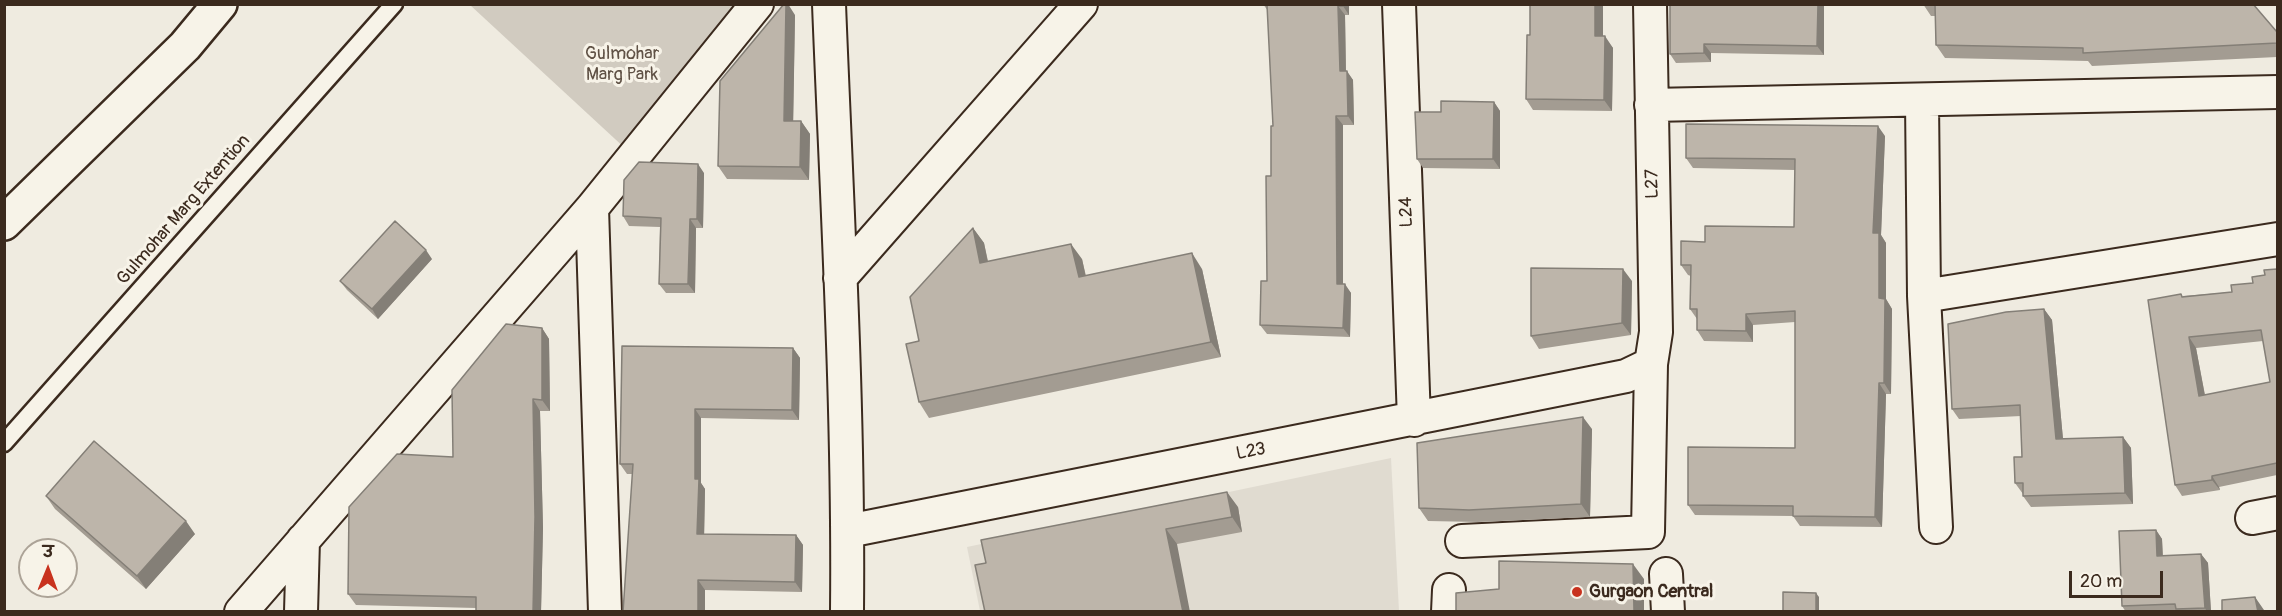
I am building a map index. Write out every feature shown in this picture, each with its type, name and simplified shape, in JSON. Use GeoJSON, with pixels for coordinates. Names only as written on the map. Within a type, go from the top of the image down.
{"type":"FeatureCollection","features":[{"type":"Feature","properties":{"kind":"main road"},"geometry":{"type":"LineString","coordinates":[[4,223],[185,46],[220,4]]}},
{"type":"Feature","properties":{"kind":"street"},"geometry":{"type":"LineString","coordinates":[[241,612],[592,208],[757,4]]}},
{"type":"Feature","properties":{"kind":"street"},"geometry":{"type":"LineString","coordinates":[[829,4],[848,531],[847,612]]}},
{"type":"Feature","properties":{"kind":"street"},"geometry":{"type":"LineString","coordinates":[[840,279],[1081,4]]}},
{"type":"Feature","properties":{"kind":"street","name":"L24"},"geometry":{"type":"LineString","coordinates":[[1399,4],[1414,420]]}},
{"type":"Feature","properties":{"kind":"street","name":"L27"},"geometry":{"type":"LineString","coordinates":[[1462,541],[1648,532],[1651,364],[1656,333],[1650,4]]}},
{"type":"Feature","properties":{"kind":"street"},"geometry":{"type":"LineString","coordinates":[[1651,105],[2277,92]]}},
{"type":"Feature","properties":{"kind":"street"},"geometry":{"type":"LineString","coordinates":[[1922,101],[1924,296],[1936,527]]}},
{"type":"Feature","properties":{"kind":"street"},"geometry":{"type":"LineString","coordinates":[[592,208],[605,612]]}},
{"type":"Feature","properties":{"kind":"street"},"geometry":{"type":"LineString","coordinates":[[1924,296],[2277,239]]}},
{"type":"Feature","properties":{"kind":"street","name":"L23"},"geometry":{"type":"LineString","coordinates":[[848,531],[1626,376],[1651,364]]}},
{"type":"Feature","properties":{"kind":"street"},"geometry":{"type":"LineString","coordinates":[[301,612],[303,540]]}},
{"type":"Feature","properties":{"kind":"street"},"geometry":{"type":"LineString","coordinates":[[1666,574],[1668,612]]}},
{"type":"Feature","properties":{"kind":"lane","name":"Gulmohar Marg Extention"},"geometry":{"type":"LineString","coordinates":[[4,443],[394,4]]}},
{"type":"Feature","properties":{"kind":"shaded area"},"geometry":{"type":"Polygon","coordinates":[[[1391,458],[1399,611],[980,611],[967,547],[1391,458]]]}},
{"type":"Feature","properties":{"kind":"green space","name":"Gulmohar Marg Park"},"geometry":{"type":"Polygon","coordinates":[[[470,5],[754,5],[628,151],[470,5]]]}},
{"type":"Feature","properties":{"kind":"building"},"geometry":{"type":"Polygon","coordinates":[[[786,4],[784,121],[801,121],[800,167],[718,166],[720,81],[786,4]]]}},
{"type":"Feature","properties":{"kind":"building"},"geometry":{"type":"Polygon","coordinates":[[[1263,4],[1343,4],[1343,6],[1338,6],[1340,71],[1347,71],[1348,116],[1336,116],[1337,284],[1345,284],[1343,328],[1260,325],[1261,281],[1267,281],[1266,176],[1271,176],[1271,126],[1273,126],[1267,5],[1263,4]]]}},
{"type":"Feature","properties":{"kind":"building"},"geometry":{"type":"Polygon","coordinates":[[[1530,4],[1595,4],[1595,36],[1605,36],[1604,100],[1526,99],[1530,4]]]}},
{"type":"Feature","properties":{"kind":"building"},"geometry":{"type":"Polygon","coordinates":[[[1670,4],[1818,4],[1817,46],[1704,44],[1704,53],[1670,54],[1670,4]]]}},
{"type":"Feature","properties":{"kind":"building"},"geometry":{"type":"Polygon","coordinates":[[[1935,4],[2253,4],[2277,32],[2277,43],[2083,53],[2083,48],[1936,45],[1935,4]]]}},
{"type":"Feature","properties":{"kind":"building"},"geometry":{"type":"Polygon","coordinates":[[[1441,101],[1494,102],[1493,159],[1417,159],[1415,112],[1441,112],[1441,101]]]}},
{"type":"Feature","properties":{"kind":"building"},"geometry":{"type":"Polygon","coordinates":[[[1686,124],[1878,126],[1873,233],[1879,233],[1879,298],[1885,299],[1884,383],[1879,383],[1875,517],[1793,516],[1793,506],[1688,505],[1688,447],[1795,448],[1795,311],[1746,314],[1746,331],[1697,330],[1697,309],[1690,309],[1691,265],[1681,265],[1681,241],[1705,242],[1705,226],[1794,227],[1795,159],[1686,158],[1686,124]]]}},
{"type":"Feature","properties":{"kind":"building"},"geometry":{"type":"Polygon","coordinates":[[[639,162],[698,164],[697,219],[690,219],[688,284],[659,284],[661,218],[623,216],[624,180],[639,162]]]}},
{"type":"Feature","properties":{"kind":"building"},"geometry":{"type":"Polygon","coordinates":[[[395,221],[426,250],[372,309],[340,281],[395,221]]]}},
{"type":"Feature","properties":{"kind":"building"},"geometry":{"type":"Polygon","coordinates":[[[973,228],[980,263],[1071,244],[1079,277],[1192,253],[1211,342],[919,402],[906,344],[919,341],[910,297],[973,228]]]}},
{"type":"Feature","properties":{"kind":"building"},"geometry":{"type":"Polygon","coordinates":[[[1531,268],[1623,269],[1622,323],[1531,336],[1531,268]]]}},
{"type":"Feature","properties":{"kind":"building"},"geometry":{"type":"Polygon","coordinates":[[[2277,269],[2277,463],[2212,476],[2212,480],[2175,485],[2148,300],[2181,294],[2182,297],[2232,292],[2231,285],[2253,283],[2252,277],[2265,275],[2264,270],[2277,269]],[[2261,330],[2189,337],[2199,396],[2270,382],[2261,330]]]}},
{"type":"Feature","properties":{"kind":"building"},"geometry":{"type":"Polygon","coordinates":[[[2044,309],[2056,439],[2123,437],[2125,493],[2023,496],[2023,483],[2015,483],[2014,457],[2022,457],[2020,405],[1952,409],[1948,324],[2006,312],[2044,309]]]}},
{"type":"Feature","properties":{"kind":"building"},"geometry":{"type":"Polygon","coordinates":[[[506,324],[542,328],[542,400],[533,399],[535,517],[533,612],[476,612],[476,597],[348,594],[349,507],[397,454],[453,457],[452,390],[506,324]]]}},
{"type":"Feature","properties":{"kind":"building"},"geometry":{"type":"Polygon","coordinates":[[[622,346],[793,348],[792,410],[695,409],[695,479],[699,479],[697,534],[796,535],[795,582],[698,580],[698,612],[623,612],[633,464],[620,464],[622,346]]]}},
{"type":"Feature","properties":{"kind":"building"},"geometry":{"type":"Polygon","coordinates":[[[1583,417],[1581,504],[1469,510],[1419,508],[1417,443],[1583,417]]]}},
{"type":"Feature","properties":{"kind":"building"},"geometry":{"type":"Polygon","coordinates":[[[94,441],[186,521],[137,576],[46,496],[94,441]]]}},
{"type":"Feature","properties":{"kind":"building"},"geometry":{"type":"Polygon","coordinates":[[[1227,492],[1232,517],[1166,529],[1183,612],[985,612],[975,565],[986,563],[981,540],[1227,492]]]}},
{"type":"Feature","properties":{"kind":"building"},"geometry":{"type":"Polygon","coordinates":[[[2156,530],[2157,556],[2201,554],[2205,608],[2176,609],[2175,604],[2122,606],[2119,531],[2156,530]]]}},
{"type":"Feature","properties":{"kind":"building"},"geometry":{"type":"Polygon","coordinates":[[[1499,561],[1633,564],[1634,612],[1456,612],[1456,593],[1499,589],[1499,561]]]}},
{"type":"Feature","properties":{"kind":"building"},"geometry":{"type":"Polygon","coordinates":[[[1783,592],[1816,593],[1816,612],[1783,612],[1783,592]]]}},
{"type":"Feature","properties":{"kind":"building"},"geometry":{"type":"Polygon","coordinates":[[[2255,597],[2258,612],[2222,612],[2222,600],[2255,597]]]}},
{"type":"Feature","properties":{"kind":"place","name":"Gurgaon Central"},"geometry":{"type":"Point","coordinates":[1577,592]}}]}
